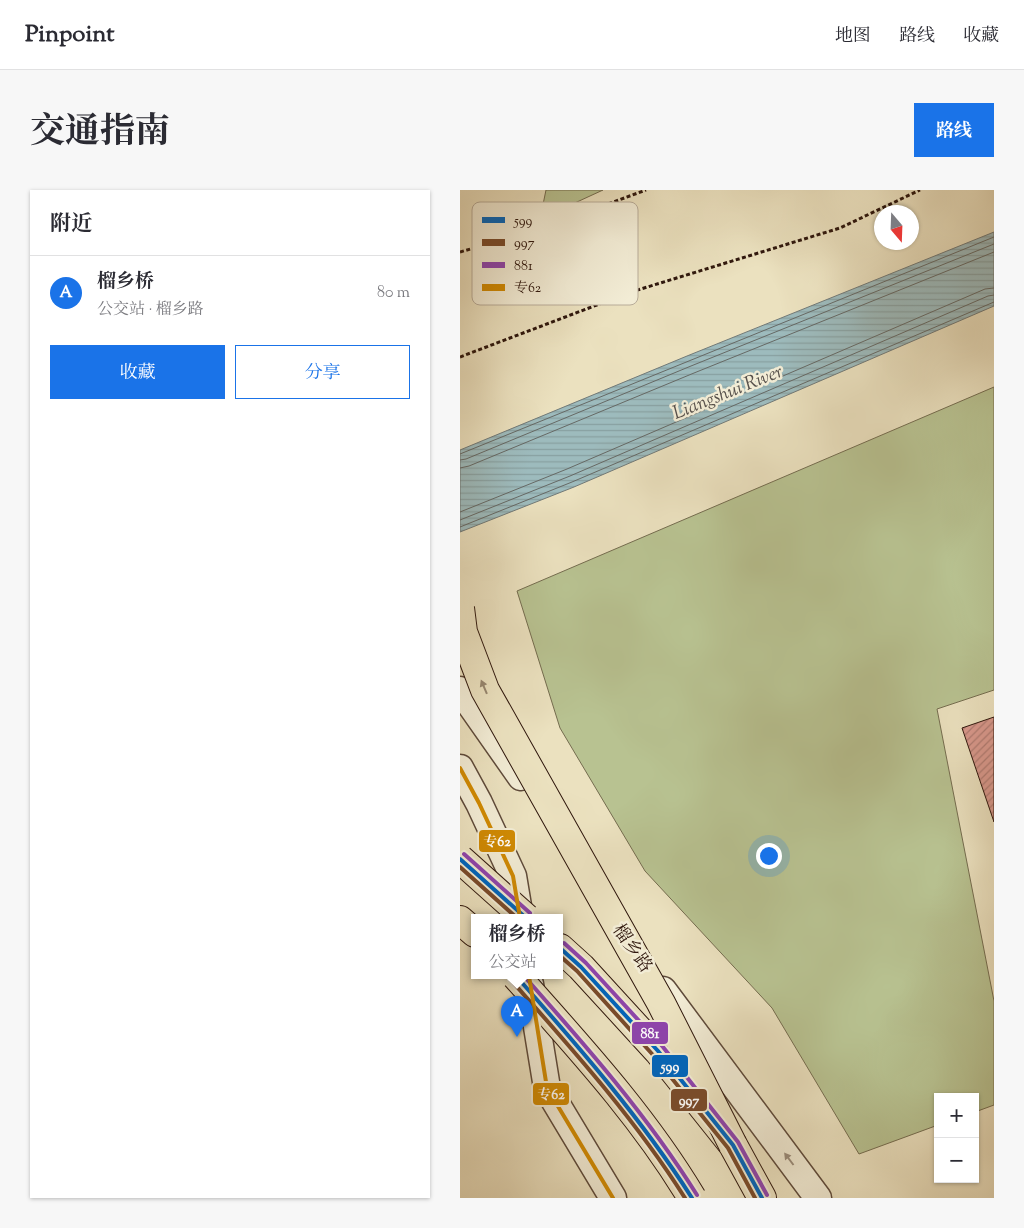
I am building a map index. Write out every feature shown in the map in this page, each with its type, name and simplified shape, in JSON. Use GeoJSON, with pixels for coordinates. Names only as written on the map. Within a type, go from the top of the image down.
{"type":"FeatureCollection","features":[{"type":"Feature","properties":{"kind":"highway"},"geometry":{"type":"LineString","coordinates":[[461,621],[485,690],[660,1003],[762,1198]]}},
{"type":"Feature","properties":{"kind":"highway"},"geometry":{"type":"LineString","coordinates":[[460,859],[522,914]]}},
{"type":"Feature","properties":{"kind":"highway"},"geometry":{"type":"LineString","coordinates":[[460,920],[471,930]]}},
{"type":"Feature","properties":{"kind":"highway"},"geometry":{"type":"LineString","coordinates":[[563,951],[581,967],[658,1051],[733,1145]]}},
{"type":"Feature","properties":{"kind":"highway"},"geometry":{"type":"LineString","coordinates":[[519,979],[610,1082],[692,1198]]}},
{"type":"Feature","properties":{"kind":"street","name":"榴乡路"},"geometry":{"type":"LineString","coordinates":[[460,690],[512,762],[624,938],[818,1198]]}},
{"type":"Feature","properties":{"kind":"street"},"geometry":{"type":"LineString","coordinates":[[460,768],[479,803],[513,876],[519,914]]}},
{"type":"Feature","properties":{"kind":"street"},"geometry":{"type":"LineString","coordinates":[[529,979],[547,1088],[613,1198]]}},
{"type":"Feature","properties":{"kind":"path"},"geometry":{"type":"LineString","coordinates":[[613,202],[646,190]]}},
{"type":"Feature","properties":{"kind":"path"},"geometry":{"type":"LineString","coordinates":[[638,290],[840,228],[920,190]]}},
{"type":"Feature","properties":{"kind":"path"},"geometry":{"type":"LineString","coordinates":[[460,357],[597,305]]}},
{"type":"Feature","properties":{"kind":"green space"},"geometry":{"type":"Polygon","coordinates":[[[546,190],[603,190],[577,202],[544,202],[546,190]]]}},
{"type":"Feature","properties":{"kind":"green space"},"geometry":{"type":"Polygon","coordinates":[[[994,387],[994,690],[937,709],[994,1001],[994,1105],[979,1111],[979,1093],[934,1093],[934,1126],[859,1154],[772,1008],[645,871],[560,728],[517,591],[994,387]]]}},
{"type":"Feature","properties":{"kind":"water","name":"Liangshui River"},"geometry":{"type":"Polygon","coordinates":[[[994,232],[994,306],[574,487],[460,532],[460,450],[994,232]]]}},
{"type":"Feature","properties":{"kind":"building"},"geometry":{"type":"Polygon","coordinates":[[[994,717],[994,822],[962,728],[994,717]]]}},
{"type":"Feature","properties":{"kind":"transit line","name":"专62"},"geometry":{"type":"LineString","coordinates":[[460,768],[479,803],[513,876],[519,914]]}},
{"type":"Feature","properties":{"kind":"transit line","name":"881"},"geometry":{"type":"LineString","coordinates":[[464,854],[530,913]]}},
{"type":"Feature","properties":{"kind":"transit line","name":"599"},"geometry":{"type":"LineString","coordinates":[[460,859],[522,914]]}},
{"type":"Feature","properties":{"kind":"transit line","name":"997"},"geometry":{"type":"LineString","coordinates":[[460,867],[513,914]]}},
{"type":"Feature","properties":{"kind":"transit line","name":"881"},"geometry":{"type":"LineString","coordinates":[[564,943],[586,963],[663,1047],[738,1142],[767,1195]]}},
{"type":"Feature","properties":{"kind":"transit line","name":"599"},"geometry":{"type":"LineString","coordinates":[[563,951],[581,967],[658,1051],[733,1145],[762,1198]]}},
{"type":"Feature","properties":{"kind":"transit line","name":"997"},"geometry":{"type":"LineString","coordinates":[[563,959],[577,971],[653,1055],[728,1148],[755,1198]]}},
{"type":"Feature","properties":{"kind":"transit line","name":"599"},"geometry":{"type":"LineString","coordinates":[[519,979],[631,1111],[692,1198]]}},
{"type":"Feature","properties":{"kind":"transit line","name":"881"},"geometry":{"type":"LineString","coordinates":[[527,979],[637,1109],[678,1165],[697,1195]]}},
{"type":"Feature","properties":{"kind":"transit line","name":"专62"},"geometry":{"type":"LineString","coordinates":[[529,979],[547,1088],[613,1198]]}},
{"type":"Feature","properties":{"kind":"transit line","name":"997"},"geometry":{"type":"LineString","coordinates":[[511,980],[624,1113],[685,1198]]}},
{"type":"Feature","properties":{"kind":"place","name":"榴乡桥"},"geometry":{"type":"Point","coordinates":[517,1037]}}]}
